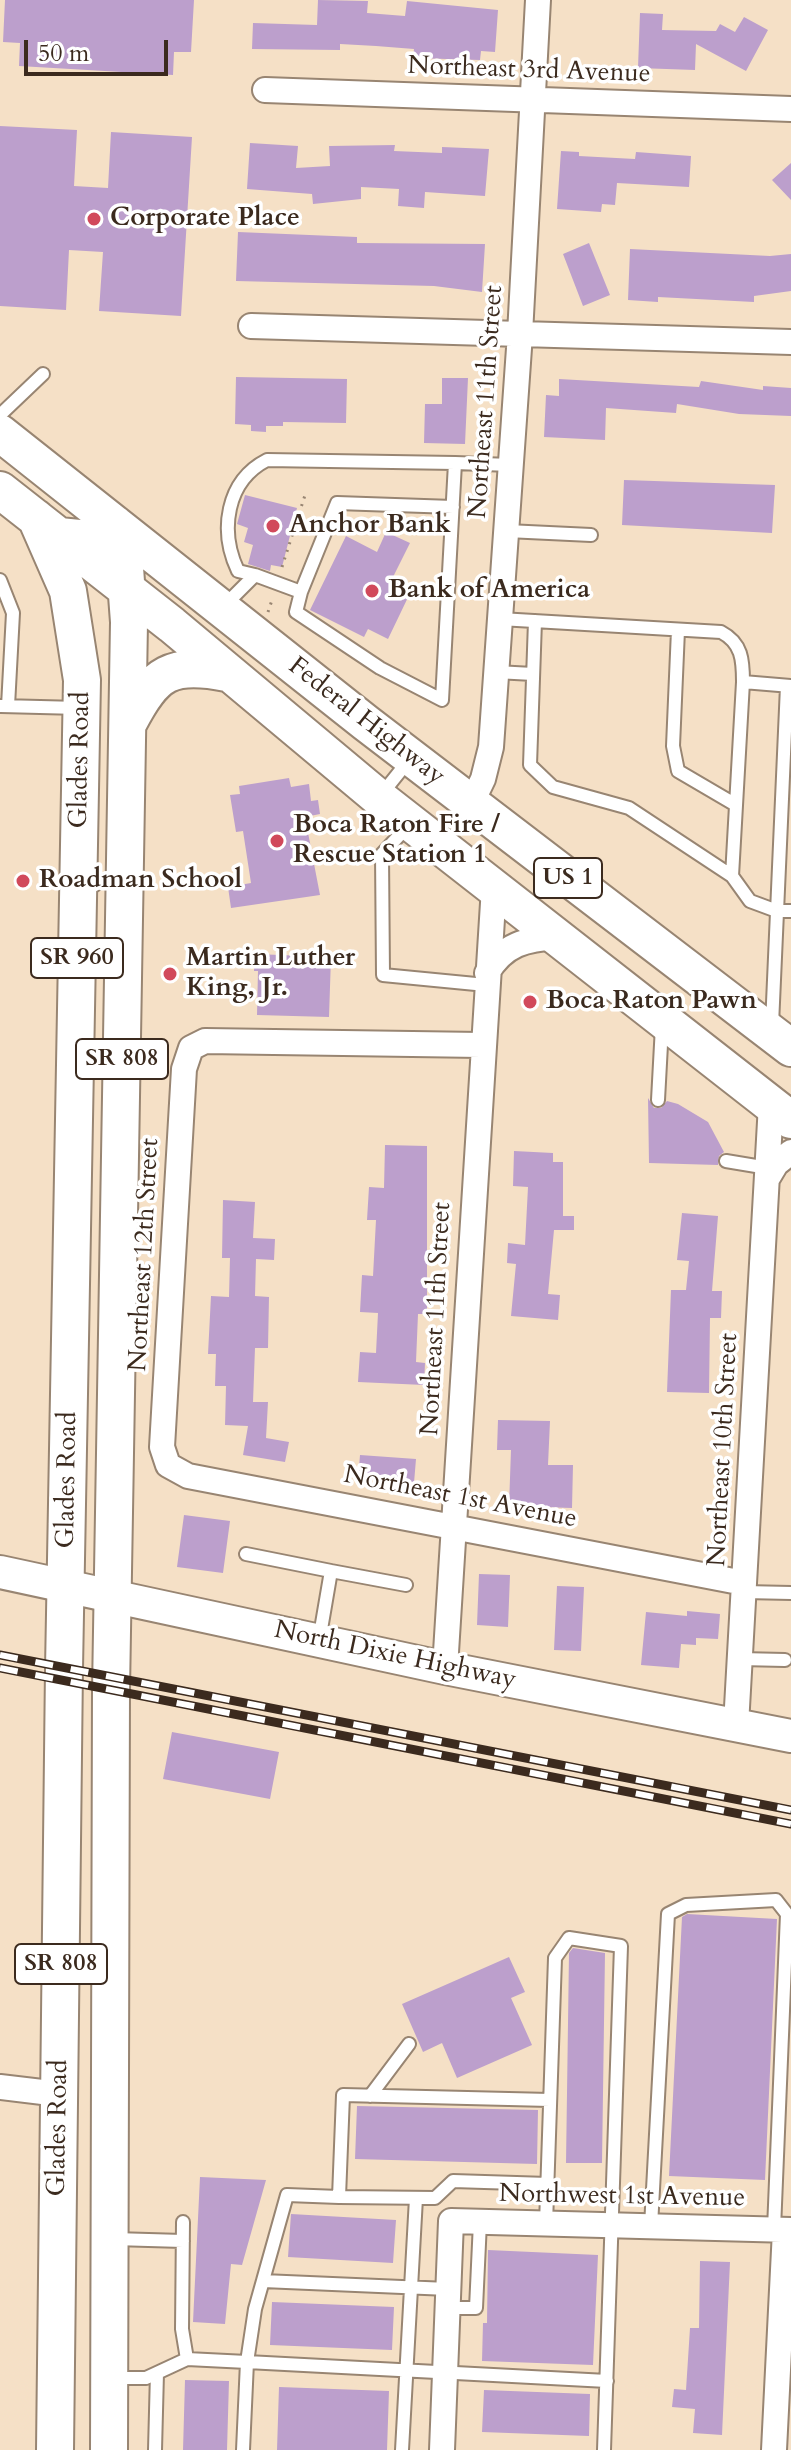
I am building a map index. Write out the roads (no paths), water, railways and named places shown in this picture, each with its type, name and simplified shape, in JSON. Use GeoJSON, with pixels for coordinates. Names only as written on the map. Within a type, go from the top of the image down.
{"type":"FeatureCollection","features":[{"type":"Feature","properties":{"kind":"main road","name":"Federal Highway"},"geometry":{"type":"LineString","coordinates":[[10,440],[411,758],[781,1040]]}},
{"type":"Feature","properties":{"kind":"main road"},"geometry":{"type":"LineString","coordinates":[[21,511],[89,539],[115,524]]}},
{"type":"Feature","properties":{"kind":"main road","name":"Glades Road"},"geometry":{"type":"LineString","coordinates":[[21,511],[68,591],[82,694],[71,1236],[55,2450]]}},
{"type":"Feature","properties":{"kind":"main road","name":"US 1"},"geometry":{"type":"LineString","coordinates":[[21,511],[126,589],[227,673]]}},
{"type":"Feature","properties":{"kind":"main road","name":"Glades Road"},"geometry":{"type":"LineString","coordinates":[[109,2450],[114,1596],[129,722],[126,589],[115,524]]}},
{"type":"Feature","properties":{"kind":"main road"},"geometry":{"type":"LineString","coordinates":[[82,694],[89,644],[101,619],[126,589],[153,585],[210,599]]}},
{"type":"Feature","properties":{"kind":"main road"},"geometry":{"type":"LineString","coordinates":[[129,722],[145,692],[165,675],[197,667],[227,673]]}},
{"type":"Feature","properties":{"kind":"main road","name":"Federal Highway"},"geometry":{"type":"LineString","coordinates":[[227,673],[410,823],[670,1025],[784,1108]]}},
{"type":"Feature","properties":{"kind":"main road"},"geometry":{"type":"LineString","coordinates":[[670,1025],[736,1045],[781,1040]]}},
{"type":"Feature","properties":{"kind":"main road","name":"North Dixie Highway"},"geometry":{"type":"LineString","coordinates":[[0,1572],[445,1668],[791,1736]]}},
{"type":"Feature","properties":{"kind":"street","name":"Northeast 11th Street"},"geometry":{"type":"LineString","coordinates":[[471,804],[483,779],[491,747],[520,334],[538,0]]}},
{"type":"Feature","properties":{"kind":"street","name":"Northeast 3rd Avenue"},"geometry":{"type":"LineString","coordinates":[[265,90],[791,109]]}},
{"type":"Feature","properties":{"kind":"street"},"geometry":{"type":"LineString","coordinates":[[251,326],[791,342]]}},
{"type":"Feature","properties":{"kind":"street","name":"Northeast 11th Street"},"geometry":{"type":"LineString","coordinates":[[445,1668],[481,1045],[494,887]]}},
{"type":"Feature","properties":{"kind":"street"},"geometry":{"type":"LineString","coordinates":[[487,979],[507,948],[539,938],[558,937]]}},
{"type":"Feature","properties":{"kind":"street","name":"Northeast 12th Street"},"geometry":{"type":"LineString","coordinates":[[168,1465],[162,1447],[184,1069],[191,1048],[205,1041],[481,1045]]}},
{"type":"Feature","properties":{"kind":"street","name":"Northeast 10th Street"},"geometry":{"type":"LineString","coordinates":[[736,1725],[768,1173],[784,1108]]}},
{"type":"Feature","properties":{"kind":"street"},"geometry":{"type":"LineString","coordinates":[[768,1173],[791,1152]]}},
{"type":"Feature","properties":{"kind":"street","name":"Northeast 1st Avenue"},"geometry":{"type":"LineString","coordinates":[[168,1465],[188,1476],[453,1524],[744,1587]]}},
{"type":"Feature","properties":{"kind":"street"},"geometry":{"type":"LineString","coordinates":[[0,2087],[59,2094]]}},
{"type":"Feature","properties":{"kind":"street"},"geometry":{"type":"LineString","coordinates":[[442,2450],[451,2221]]}},
{"type":"Feature","properties":{"kind":"street","name":"Northwest 1st Avenue"},"geometry":{"type":"LineString","coordinates":[[451,2221],[783,2230]]}},
{"type":"Feature","properties":{"kind":"street"},"geometry":{"type":"LineString","coordinates":[[774,2450],[783,2230]]}},
{"type":"Feature","properties":{"kind":"lane"},"geometry":{"type":"LineString","coordinates":[[0,415],[43,374]]}},
{"type":"Feature","properties":{"kind":"lane"},"geometry":{"type":"LineString","coordinates":[[301,592],[238,571],[230,555],[227,523],[234,489],[250,469],[267,460],[511,465]]}},
{"type":"Feature","properties":{"kind":"lane"},"geometry":{"type":"LineString","coordinates":[[453,507],[337,503],[296,612],[380,668],[442,700],[453,507],[455,463]]}},
{"type":"Feature","properties":{"kind":"lane"},"geometry":{"type":"LineString","coordinates":[[507,531],[591,535]]}},
{"type":"Feature","properties":{"kind":"lane"},"geometry":{"type":"LineString","coordinates":[[210,599],[255,575]]}},
{"type":"Feature","properties":{"kind":"lane"},"geometry":{"type":"LineString","coordinates":[[0,580],[13,613],[4,706],[82,694]]}},
{"type":"Feature","properties":{"kind":"lane"},"geometry":{"type":"LineString","coordinates":[[500,619],[721,632],[733,638],[743,657],[743,682],[732,876]]}},
{"type":"Feature","properties":{"kind":"lane"},"geometry":{"type":"LineString","coordinates":[[535,621],[530,765],[553,787],[629,808],[732,876],[750,901],[784,911]]}},
{"type":"Feature","properties":{"kind":"lane"},"geometry":{"type":"LineString","coordinates":[[678,630],[673,746],[678,771],[736,805]]}},
{"type":"Feature","properties":{"kind":"lane"},"geometry":{"type":"LineString","coordinates":[[496,672],[533,674]]}},
{"type":"Feature","properties":{"kind":"lane"},"geometry":{"type":"LineString","coordinates":[[743,682],[789,686],[781,1040]]}},
{"type":"Feature","properties":{"kind":"lane"},"geometry":{"type":"LineString","coordinates":[[379,798],[411,758]]}},
{"type":"Feature","properties":{"kind":"lane"},"geometry":{"type":"LineString","coordinates":[[410,823],[382,854],[383,975],[487,979]]}},
{"type":"Feature","properties":{"kind":"lane"},"geometry":{"type":"LineString","coordinates":[[78,897],[99,882],[126,878]]}},
{"type":"Feature","properties":{"kind":"lane"},"geometry":{"type":"LineString","coordinates":[[658,1100],[670,1025]]}},
{"type":"Feature","properties":{"kind":"lane"},"geometry":{"type":"LineString","coordinates":[[726,1161],[768,1173]]}},
{"type":"Feature","properties":{"kind":"lane"},"geometry":{"type":"LineString","coordinates":[[246,1554],[406,1585]]}},
{"type":"Feature","properties":{"kind":"lane"},"geometry":{"type":"LineString","coordinates":[[319,1641],[331,1571]]}},
{"type":"Feature","properties":{"kind":"lane"},"geometry":{"type":"LineString","coordinates":[[744,1587],[791,1593]]}},
{"type":"Feature","properties":{"kind":"lane"},"geometry":{"type":"LineString","coordinates":[[740,1659],[785,1660]]}},
{"type":"Feature","properties":{"kind":"lane"},"geometry":{"type":"LineString","coordinates":[[651,2226],[668,1914],[686,1905],[776,1900],[787,1914],[783,2230]]}},
{"type":"Feature","properties":{"kind":"lane"},"geometry":{"type":"LineString","coordinates":[[546,2224],[555,1958],[569,1938],[621,1946],[604,2450]]}},
{"type":"Feature","properties":{"kind":"lane"},"geometry":{"type":"LineString","coordinates":[[370,2096],[409,2044]]}},
{"type":"Feature","properties":{"kind":"lane"},"geometry":{"type":"LineString","coordinates":[[339,2197],[343,2095],[550,2100]]}},
{"type":"Feature","properties":{"kind":"lane"},"geometry":{"type":"LineString","coordinates":[[243,2450],[247,2362],[263,2281],[287,2195],[435,2198],[453,2181],[548,2184]]}},
{"type":"Feature","properties":{"kind":"lane"},"geometry":{"type":"LineString","coordinates":[[402,2450],[416,2198]]}},
{"type":"Feature","properties":{"kind":"lane"},"geometry":{"type":"LineString","coordinates":[[435,2198],[451,2221]]}},
{"type":"Feature","properties":{"kind":"lane"},"geometry":{"type":"LineString","coordinates":[[183,2222],[182,2329],[187,2359]]}},
{"type":"Feature","properties":{"kind":"lane"},"geometry":{"type":"LineString","coordinates":[[263,2281],[411,2288],[476,2308],[480,2222]]}},
{"type":"Feature","properties":{"kind":"lane"},"geometry":{"type":"LineString","coordinates":[[110,2238],[183,2241]]}},
{"type":"Feature","properties":{"kind":"lane"},"geometry":{"type":"LineString","coordinates":[[109,2378],[146,2378],[187,2359],[445,2375],[607,2381]]}},
{"type":"Feature","properties":{"kind":"lane"},"geometry":{"type":"LineString","coordinates":[[155,2450],[157,2373]]}},
{"type":"Feature","properties":{"kind":"railway"},"geometry":{"type":"LineString","coordinates":[[0,1655],[791,1810]]}},
{"type":"Feature","properties":{"kind":"railway"},"geometry":{"type":"LineString","coordinates":[[0,1668],[791,1824]]}},
{"type":"Feature","properties":{"kind":"place","name":"Corporate Place"},"geometry":{"type":"Point","coordinates":[94,219]}},
{"type":"Feature","properties":{"kind":"place","name":"Anchor Bank"},"geometry":{"type":"Point","coordinates":[273,526]}},
{"type":"Feature","properties":{"kind":"place","name":"Bank of America"},"geometry":{"type":"Point","coordinates":[372,591]}},
{"type":"Feature","properties":{"kind":"place","name":"Boca Raton Fire / Rescue Station 1"},"geometry":{"type":"Point","coordinates":[277,841]}},
{"type":"Feature","properties":{"kind":"place","name":"Roadman School"},"geometry":{"type":"Point","coordinates":[23,881]}},
{"type":"Feature","properties":{"kind":"place","name":"Martin Luther King, Jr."},"geometry":{"type":"Point","coordinates":[170,974]}},
{"type":"Feature","properties":{"kind":"place","name":"Boca Raton Pawn"},"geometry":{"type":"Point","coordinates":[530,1002]}}]}
